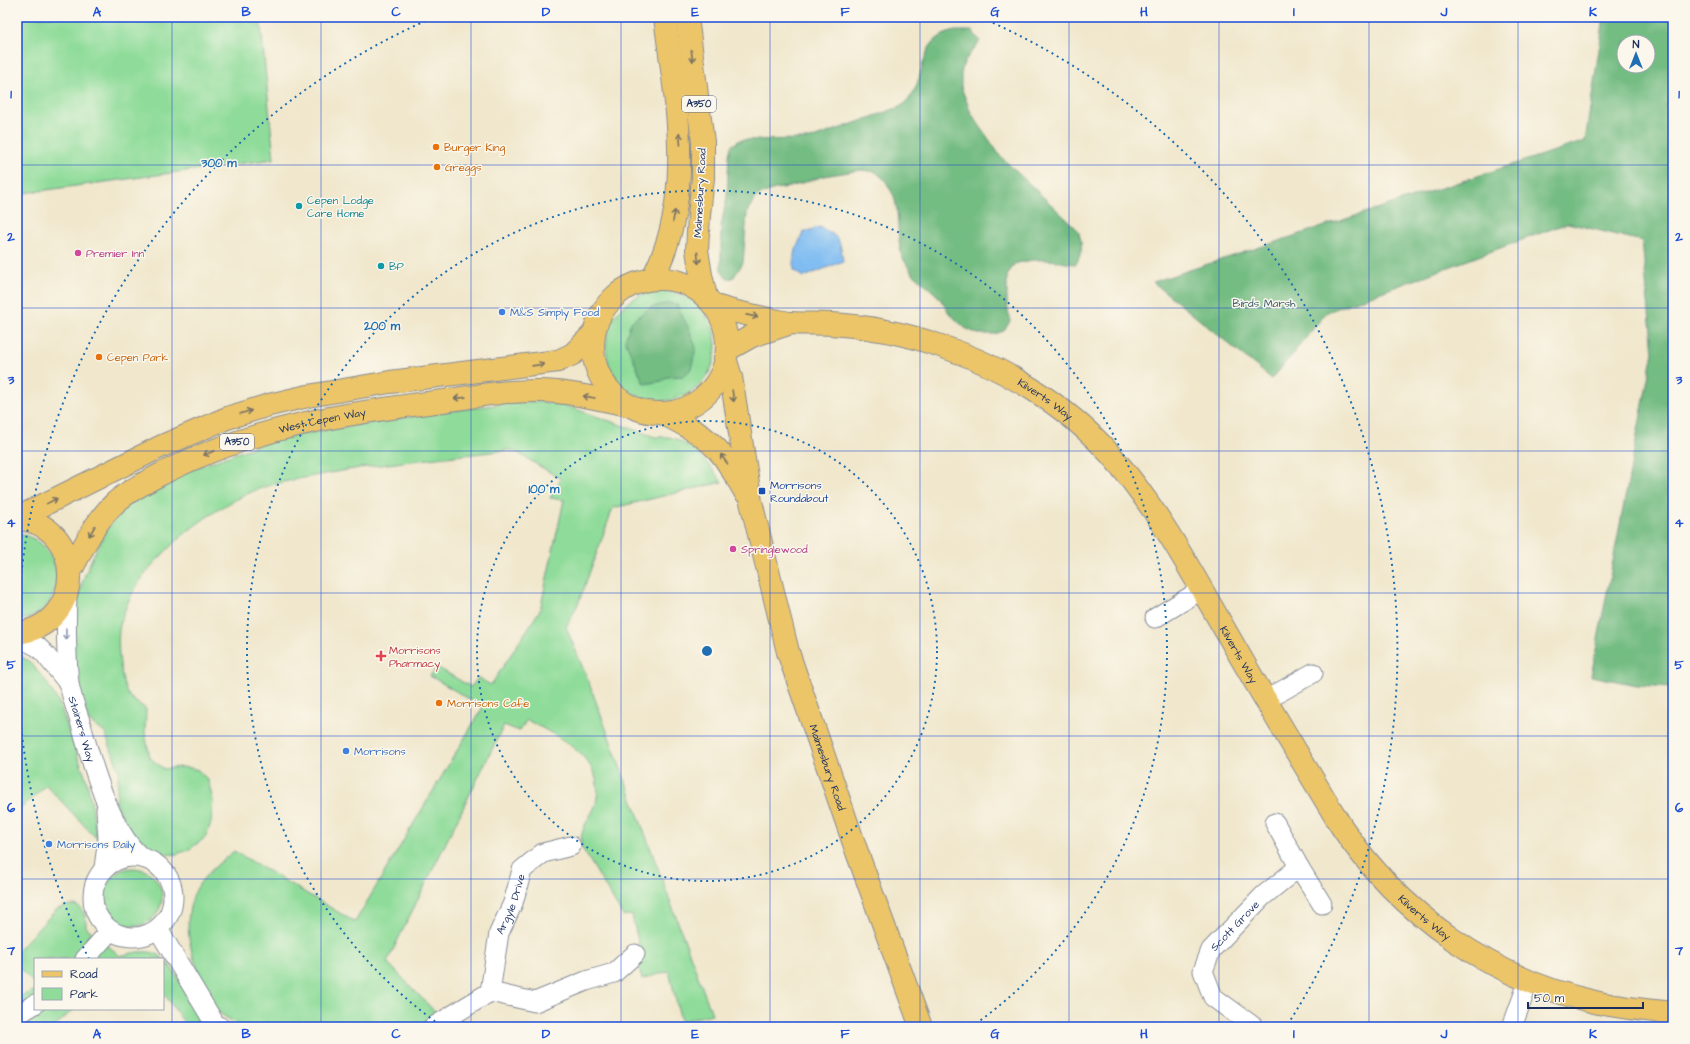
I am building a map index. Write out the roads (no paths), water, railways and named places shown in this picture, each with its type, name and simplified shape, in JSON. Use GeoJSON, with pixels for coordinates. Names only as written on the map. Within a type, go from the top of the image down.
{"type":"FeatureCollection","features":[{"type":"Feature","properties":{"kind":"main road","name":"Malmesbury Road"},"geometry":{"type":"LineString","coordinates":[[652,279],[666,250],[672,229],[678,194],[680,164],[679,132],[665,17]]}},
{"type":"Feature","properties":{"kind":"main road","name":"Malmesbury Road"},"geometry":{"type":"LineString","coordinates":[[687,17],[703,142],[703,178],[697,250],[701,275],[711,301]]}},
{"type":"Feature","properties":{"kind":"main road","name":"A350"},"geometry":{"type":"LineString","coordinates":[[652,279],[683,282],[691,286],[711,301],[724,324],[726,354],[720,375],[703,397],[685,408],[664,414],[649,413],[628,405],[610,390],[598,372],[593,353],[593,334],[596,323],[610,301],[626,288],[636,283],[652,279]]}},
{"type":"Feature","properties":{"kind":"main road","name":"Kilverts Way"},"geometry":{"type":"LineString","coordinates":[[711,301],[746,315],[790,323],[854,326],[897,332],[964,354],[993,367],[1050,401],[1090,434],[1124,471],[1148,502],[1341,826],[1357,849],[1385,882],[1415,910],[1461,945],[1500,967],[1528,980],[1594,1002],[1673,1013]]}},
{"type":"Feature","properties":{"kind":"main road","name":"Kilverts Way"},"geometry":{"type":"LineString","coordinates":[[726,354],[752,336],[790,323]]}},
{"type":"Feature","properties":{"kind":"main road","name":"A350"},"geometry":{"type":"LineString","coordinates":[[17,519],[162,446],[227,418],[269,405],[330,392],[390,382],[558,361],[573,354],[593,334]]}},
{"type":"Feature","properties":{"kind":"main road","name":"Malmesbury Road"},"geometry":{"type":"LineString","coordinates":[[726,354],[751,502],[788,652],[868,883],[921,1027]]}},
{"type":"Feature","properties":{"kind":"main road","name":"West Cepen Way"},"geometry":{"type":"LineString","coordinates":[[70,572],[95,526],[116,501],[141,484],[178,466],[255,435],[314,420],[368,411],[509,393],[541,391],[628,405]]}},
{"type":"Feature","properties":{"kind":"main road","name":"Malmesbury Road"},"geometry":{"type":"LineString","coordinates":[[664,414],[702,436],[721,454],[751,502]]}},
{"type":"Feature","properties":{"kind":"main road"},"geometry":{"type":"LineString","coordinates":[[17,519],[36,524],[54,537],[64,550],[70,572],[67,595],[59,610],[48,621],[34,629],[17,634]]}},
{"type":"Feature","properties":{"kind":"street"},"geometry":{"type":"LineString","coordinates":[[1155,618],[1201,590]]}},
{"type":"Feature","properties":{"kind":"street","name":"Stainers Way"},"geometry":{"type":"LineString","coordinates":[[67,595],[66,643],[69,684],[96,773],[107,820],[107,848],[104,868]]}},
{"type":"Feature","properties":{"kind":"street","name":"Stainers Way"},"geometry":{"type":"LineString","coordinates":[[17,634],[44,653],[69,684]]}},
{"type":"Feature","properties":{"kind":"street"},"geometry":{"type":"LineString","coordinates":[[1266,700],[1314,673]]}},
{"type":"Feature","properties":{"kind":"street","name":"Stainers Way"},"geometry":{"type":"LineString","coordinates":[[96,773],[118,827],[130,846],[142,858]]}},
{"type":"Feature","properties":{"kind":"street"},"geometry":{"type":"LineString","coordinates":[[1274,823],[1322,904]]}},
{"type":"Feature","properties":{"kind":"street","name":"Argyle Drive"},"geometry":{"type":"LineString","coordinates":[[490,992],[499,934],[513,903],[522,870],[543,853],[570,846]]}},
{"type":"Feature","properties":{"kind":"street"},"geometry":{"type":"LineString","coordinates":[[128,857],[142,858],[156,864],[165,872],[171,883],[173,895],[172,908],[166,920],[158,929],[145,936],[131,938],[110,931],[101,922],[95,912],[93,900],[94,888],[98,877],[104,868],[115,861],[128,857]]}},
{"type":"Feature","properties":{"kind":"street","name":"Scott Grove"},"geometry":{"type":"LineString","coordinates":[[1254,1027],[1213,997],[1203,971],[1211,950],[1264,896],[1299,867]]}},
{"type":"Feature","properties":{"kind":"street"},"geometry":{"type":"LineString","coordinates":[[158,929],[216,1026]]}},
{"type":"Feature","properties":{"kind":"street"},"geometry":{"type":"LineString","coordinates":[[86,958],[110,931]]}},
{"type":"Feature","properties":{"kind":"street"},"geometry":{"type":"LineString","coordinates":[[433,1027],[490,992],[535,1002],[586,981],[614,973],[635,954]]}},
{"type":"Feature","properties":{"kind":"street"},"geometry":{"type":"LineString","coordinates":[[1512,1027],[1528,980]]}},
{"type":"Feature","properties":{"kind":"street"},"geometry":{"type":"LineString","coordinates":[[17,1015],[34,1005]]}},
{"type":"Feature","properties":{"kind":"water"},"geometry":{"type":"Polygon","coordinates":[[[819,227],[835,236],[841,248],[843,261],[804,277],[794,270],[794,254],[803,233],[819,227]]]}},
{"type":"Feature","properties":{"kind":"place","name":"Burger King"},"geometry":{"type":"Point","coordinates":[436,147]}},
{"type":"Feature","properties":{"kind":"place","name":"Greggs"},"geometry":{"type":"Point","coordinates":[437,167]}},
{"type":"Feature","properties":{"kind":"place","name":"Cepen Lodge Care Home"},"geometry":{"type":"Point","coordinates":[299,206]}},
{"type":"Feature","properties":{"kind":"place","name":"Premier Inn"},"geometry":{"type":"Point","coordinates":[78,253]}},
{"type":"Feature","properties":{"kind":"place","name":"BP"},"geometry":{"type":"Point","coordinates":[381,266]}},
{"type":"Feature","properties":{"kind":"place","name":"M&S Simply Food"},"geometry":{"type":"Point","coordinates":[502,312]}},
{"type":"Feature","properties":{"kind":"place","name":"Cepen Park"},"geometry":{"type":"Point","coordinates":[99,357]}},
{"type":"Feature","properties":{"kind":"place","name":"Morrisons Roundabout"},"geometry":{"type":"Point","coordinates":[762,491]}},
{"type":"Feature","properties":{"kind":"place","name":"Springlewood"},"geometry":{"type":"Point","coordinates":[733,549]}},
{"type":"Feature","properties":{"kind":"place","name":"Morrisons Pharmacy"},"geometry":{"type":"Point","coordinates":[381,656]}},
{"type":"Feature","properties":{"kind":"place","name":"Morrisons Cafe"},"geometry":{"type":"Point","coordinates":[439,703]}},
{"type":"Feature","properties":{"kind":"place","name":"Morrisons"},"geometry":{"type":"Point","coordinates":[346,751]}},
{"type":"Feature","properties":{"kind":"place","name":"Morrisons Daily"},"geometry":{"type":"Point","coordinates":[49,844]}},
{"type":"Feature","properties":{"kind":"park label","name":"Birds Marsh"},"geometry":{"type":"Point","coordinates":[1264,303]}}]}
